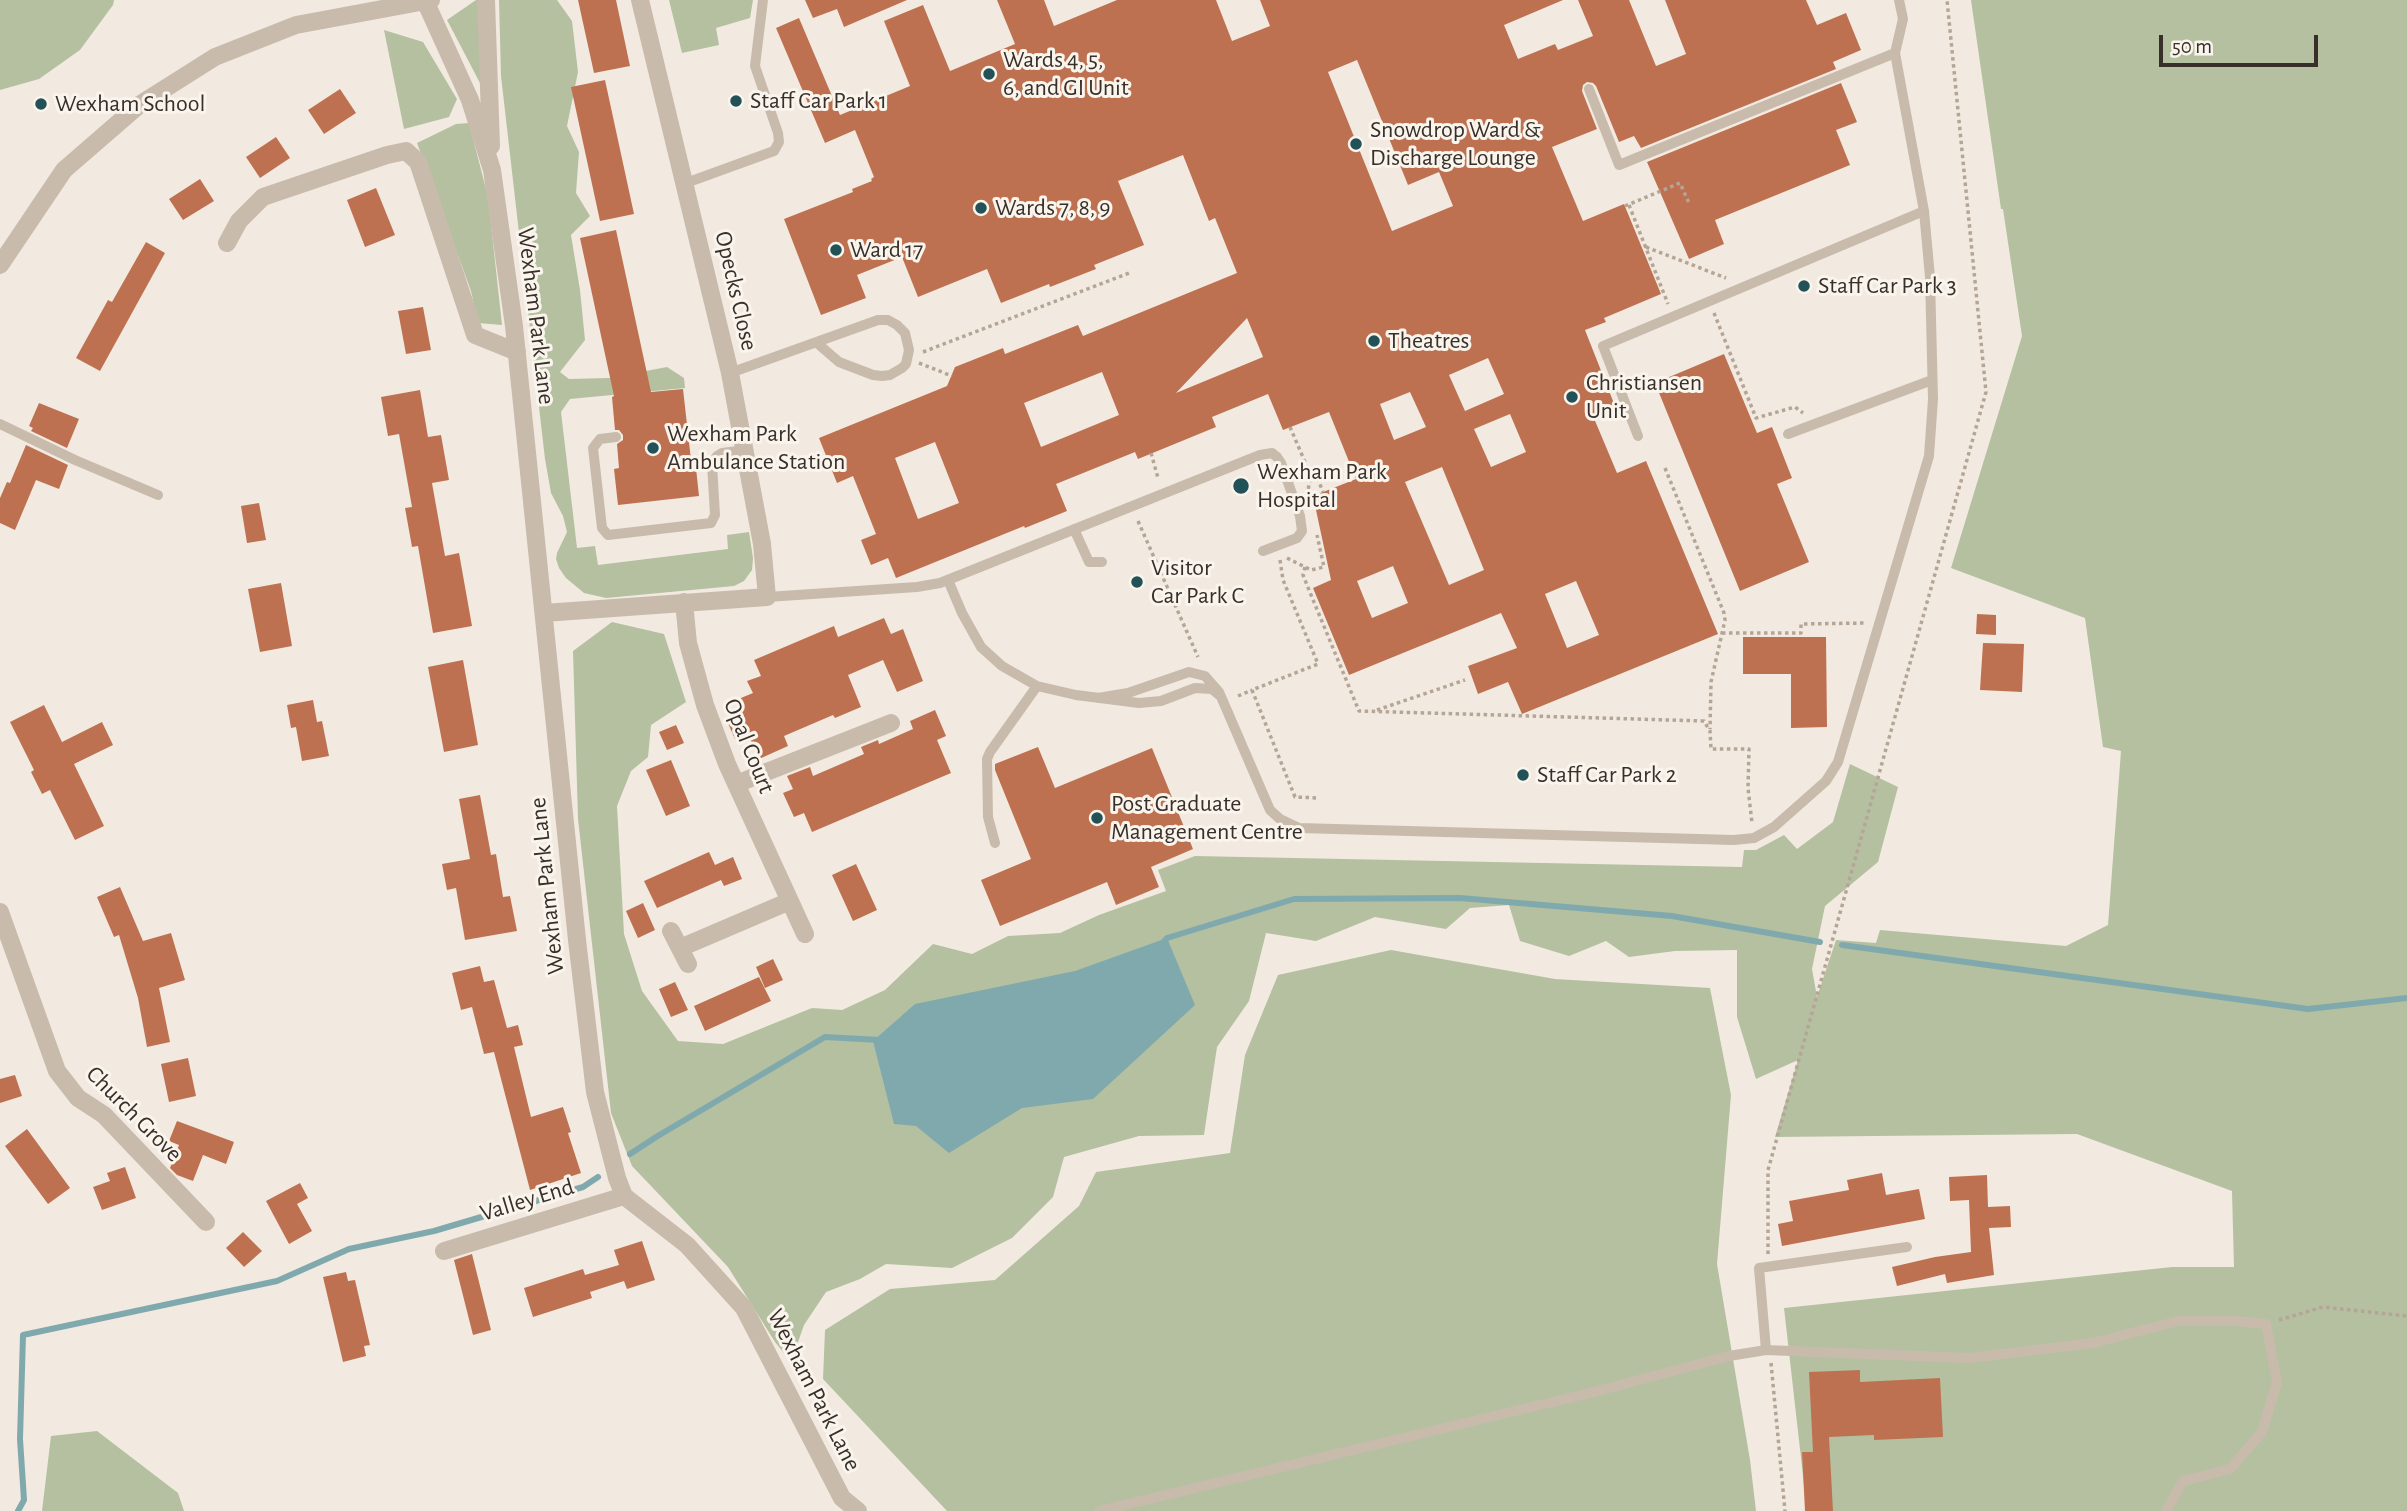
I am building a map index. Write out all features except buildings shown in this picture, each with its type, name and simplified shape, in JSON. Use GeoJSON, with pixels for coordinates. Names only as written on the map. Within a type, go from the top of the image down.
{"type":"FeatureCollection","features":[{"type":"Feature","properties":{"kind":"street","name":"Wexham Park Lane"},"geometry":{"type":"LineString","coordinates":[[486,0],[492,170],[517,352],[595,1092],[624,1196],[687,1245],[744,1308],[842,1498],[858,1511]]}},
{"type":"Feature","properties":{"kind":"street","name":"Opecks Close"},"geometry":{"type":"LineString","coordinates":[[640,0],[730,373],[762,544],[767,597]]}},
{"type":"Feature","properties":{"kind":"street","name":"Wexham Park Lane"},"geometry":{"type":"LineString","coordinates":[[429,1],[470,100],[492,170]]}},
{"type":"Feature","properties":{"kind":"street"},"geometry":{"type":"LineString","coordinates":[[0,265],[64,170],[139,105],[215,57],[296,25],[429,1]]}},
{"type":"Feature","properties":{"kind":"street"},"geometry":{"type":"LineString","coordinates":[[227,243],[239,221],[263,197],[405,151],[418,162],[475,335],[517,352]]}},
{"type":"Feature","properties":{"kind":"street"},"geometry":{"type":"LineString","coordinates":[[544,613],[767,597]]}},
{"type":"Feature","properties":{"kind":"street","name":"Opal Court"},"geometry":{"type":"LineString","coordinates":[[684,602],[688,643],[705,705],[736,784],[805,934]]}},
{"type":"Feature","properties":{"kind":"street"},"geometry":{"type":"LineString","coordinates":[[736,784],[891,723]]}},
{"type":"Feature","properties":{"kind":"street"},"geometry":{"type":"LineString","coordinates":[[671,931],[684,956],[790,901]]}},
{"type":"Feature","properties":{"kind":"street","name":"Church Grove"},"geometry":{"type":"LineString","coordinates":[[0,912],[58,1071],[78,1098],[104,1115],[206,1222]]}},
{"type":"Feature","properties":{"kind":"street","name":"Valley End"},"geometry":{"type":"LineString","coordinates":[[444,1251],[624,1196]]}},
{"type":"Feature","properties":{"kind":"lane"},"geometry":{"type":"LineString","coordinates":[[686,183],[774,150],[779,142],[755,66],[763,0]]}},
{"type":"Feature","properties":{"kind":"lane"},"geometry":{"type":"LineString","coordinates":[[1098,698],[1128,693],[1189,672],[1205,676],[1216,686],[1222,698],[1270,810],[1280,819],[1299,828],[1721,840],[1755,838],[1774,827],[1826,781],[1838,762],[1929,456],[1932,380],[1930,277],[1924,211],[1895,52],[1903,19],[1899,0]]}},
{"type":"Feature","properties":{"kind":"lane"},"geometry":{"type":"LineString","coordinates":[[1589,89],[1619,166],[1895,52]]}},
{"type":"Feature","properties":{"kind":"lane"},"geometry":{"type":"LineString","coordinates":[[1639,436],[1603,346],[1924,211]]}},
{"type":"Feature","properties":{"kind":"lane"},"geometry":{"type":"LineString","coordinates":[[730,373],[878,320],[888,320],[897,325],[905,333],[909,350],[906,364],[897,373],[873,375],[839,362],[817,343]]}},
{"type":"Feature","properties":{"kind":"lane"},"geometry":{"type":"LineString","coordinates":[[1788,434],[1932,380]]}},
{"type":"Feature","properties":{"kind":"lane"},"geometry":{"type":"LineString","coordinates":[[0,424],[158,495]]}},
{"type":"Feature","properties":{"kind":"lane"},"geometry":{"type":"LineString","coordinates":[[616,436],[600,439],[593,448],[602,528],[608,535],[711,523],[715,516],[712,464],[722,453],[746,450]]}},
{"type":"Feature","properties":{"kind":"lane"},"geometry":{"type":"LineString","coordinates":[[767,597],[917,587],[948,580],[1259,455],[1272,453],[1281,463],[1300,516],[1302,531],[1297,538],[1263,551]]}},
{"type":"Feature","properties":{"kind":"lane"},"geometry":{"type":"LineString","coordinates":[[1074,530],[1086,559],[1093,563],[1102,562]]}},
{"type":"Feature","properties":{"kind":"lane"},"geometry":{"type":"LineString","coordinates":[[948,580],[981,647],[1002,666],[1037,686],[1098,698],[1145,703],[1161,701],[1188,690],[1202,688],[1212,689],[1222,698]]}},
{"type":"Feature","properties":{"kind":"lane"},"geometry":{"type":"LineString","coordinates":[[995,843],[988,817],[987,759],[1037,686]]}},
{"type":"Feature","properties":{"kind":"lane"},"geometry":{"type":"LineString","coordinates":[[1768,1351],[1759,1268],[1908,1247]]}},
{"type":"Feature","properties":{"kind":"lane"},"geometry":{"type":"LineString","coordinates":[[1099,1511],[1594,1392],[1729,1356],[1768,1351],[1969,1358],[2093,1343],[2178,1321],[2266,1324],[2277,1382],[2262,1432],[2230,1469],[2183,1481],[2166,1511]]}},
{"type":"Feature","properties":{"kind":"path"},"geometry":{"type":"LineString","coordinates":[[1768,1267],[1768,1170],[1986,392],[1947,0]]}},
{"type":"Feature","properties":{"kind":"path"},"geometry":{"type":"LineString","coordinates":[[1674,317],[1627,205],[1680,183],[1689,203]]}},
{"type":"Feature","properties":{"kind":"path"},"geometry":{"type":"LineString","coordinates":[[1646,247],[1726,278],[1731,292]]}},
{"type":"Feature","properties":{"kind":"path"},"geometry":{"type":"LineString","coordinates":[[908,358],[1129,273]]}},
{"type":"Feature","properties":{"kind":"path"},"geometry":{"type":"LineString","coordinates":[[1710,301],[1756,418],[1796,407],[1801,409],[1810,426]]}},
{"type":"Feature","properties":{"kind":"path"},"geometry":{"type":"LineString","coordinates":[[908,358],[952,376]]}},
{"type":"Feature","properties":{"kind":"path"},"geometry":{"type":"LineString","coordinates":[[1290,427],[1311,476],[1308,490]]}},
{"type":"Feature","properties":{"kind":"path"},"geometry":{"type":"LineString","coordinates":[[1148,482],[1160,477],[1151,453]]}},
{"type":"Feature","properties":{"kind":"path"},"geometry":{"type":"LineString","coordinates":[[1665,468],[1721,604],[1725,620],[1711,682],[1711,748],[1749,749],[1749,805],[1755,838]]}},
{"type":"Feature","properties":{"kind":"path"},"geometry":{"type":"LineString","coordinates":[[1311,476],[1317,477],[1323,492]]}},
{"type":"Feature","properties":{"kind":"path"},"geometry":{"type":"LineString","coordinates":[[1132,507],[1197,657],[1200,658]]}},
{"type":"Feature","properties":{"kind":"path"},"geometry":{"type":"LineString","coordinates":[[1316,528],[1324,567],[1311,570],[1282,555],[1280,558],[1283,580],[1318,664],[1252,690],[1295,797],[1318,798]]}},
{"type":"Feature","properties":{"kind":"path"},"geometry":{"type":"LineString","coordinates":[[1305,567],[1303,575],[1359,711],[1700,720],[1706,723],[1710,731]]}},
{"type":"Feature","properties":{"kind":"path"},"geometry":{"type":"LineString","coordinates":[[1722,633],[1801,633],[1801,624],[1879,622]]}},
{"type":"Feature","properties":{"kind":"path"},"geometry":{"type":"LineString","coordinates":[[1372,712],[1465,680]]}},
{"type":"Feature","properties":{"kind":"path"},"geometry":{"type":"LineString","coordinates":[[1234,689],[1237,696]]}},
{"type":"Feature","properties":{"kind":"path"},"geometry":{"type":"LineString","coordinates":[[2266,1324],[2323,1307],[2407,1316]]}},
{"type":"Feature","properties":{"kind":"path"},"geometry":{"type":"LineString","coordinates":[[1768,1351],[1785,1511]]}},
{"type":"Feature","properties":{"kind":"green space"},"geometry":{"type":"Polygon","coordinates":[[[0,0],[114,0],[80,50],[39,79],[0,90],[0,0]]]}},
{"type":"Feature","properties":{"kind":"green space"},"geometry":{"type":"Polygon","coordinates":[[[480,0],[480,83],[447,20],[480,0]]]}},
{"type":"Feature","properties":{"kind":"green space"},"geometry":{"type":"Polygon","coordinates":[[[499,0],[557,0],[572,21],[578,72],[567,126],[579,152],[576,193],[590,216],[571,235],[585,340],[560,372],[569,379],[609,378],[667,367],[684,378],[685,388],[570,399],[561,412],[577,548],[595,546],[598,565],[728,549],[727,535],[749,532],[752,570],[744,581],[734,586],[606,598],[584,593],[566,578],[559,568],[557,553],[567,532],[563,516],[551,493],[545,459],[501,76],[499,0]]]}},
{"type":"Feature","properties":{"kind":"green space"},"geometry":{"type":"Polygon","coordinates":[[[669,0],[753,0],[750,18],[716,28],[719,45],[682,53],[669,0]]]}},
{"type":"Feature","properties":{"kind":"green space"},"geometry":{"type":"Polygon","coordinates":[[[1971,0],[2407,0],[2407,1511],[1807,1511],[1784,1308],[2172,1267],[2234,1267],[2232,1191],[2077,1134],[1775,1137],[1798,1060],[1756,1079],[1737,1017],[1737,950],[1675,951],[1629,957],[1606,941],[1569,956],[1520,941],[1509,905],[1470,908],[1446,929],[1375,917],[1316,941],[1266,933],[1249,1001],[1217,1047],[1204,1135],[1139,1136],[1064,1157],[1053,1197],[1012,1238],[952,1268],[886,1264],[860,1279],[826,1292],[804,1325],[791,1362],[775,1342],[728,1267],[632,1166],[611,1113],[578,819],[573,651],[612,622],[664,634],[686,702],[651,725],[648,757],[631,771],[617,806],[624,934],[642,991],[678,1041],[723,1044],[812,1008],[842,1010],[885,990],[933,944],[972,954],[1008,936],[1060,933],[1099,915],[1166,891],[1158,870],[1195,856],[1742,867],[1744,850],[1756,850],[1784,835],[1797,849],[1833,822],[1850,764],[1898,787],[1878,862],[1825,906],[1812,969],[1817,997],[1836,940],[1876,943],[1880,930],[2066,946],[2108,925],[2121,751],[2103,747],[2085,618],[1951,568],[2022,336],[1971,0]]]}},
{"type":"Feature","properties":{"kind":"green space"},"geometry":{"type":"Polygon","coordinates":[[[384,30],[423,42],[457,99],[449,117],[404,129],[384,30]]]}},
{"type":"Feature","properties":{"kind":"green space"},"geometry":{"type":"Polygon","coordinates":[[[469,123],[488,197],[502,325],[478,323],[471,291],[417,143],[456,124],[469,123]]]}},
{"type":"Feature","properties":{"kind":"green space"},"geometry":{"type":"Polygon","coordinates":[[[1391,950],[1555,979],[1710,988],[1731,1095],[1717,1264],[1756,1511],[947,1511],[823,1379],[825,1330],[890,1289],[995,1280],[1079,1206],[1096,1172],[1230,1153],[1245,1055],[1278,975],[1391,950]]]}},
{"type":"Feature","properties":{"kind":"green space"},"geometry":{"type":"Polygon","coordinates":[[[97,1431],[178,1493],[184,1511],[42,1511],[51,1436],[97,1431]]]}},
{"type":"Feature","properties":{"kind":"water"},"geometry":{"type":"Polygon","coordinates":[[[1167,938],[1195,1005],[1093,1099],[1022,1108],[949,1153],[916,1126],[894,1124],[873,1041],[915,1004],[1075,971],[1167,938]]]}},
{"type":"Feature","properties":{"kind":"waterway"},"geometry":{"type":"LineString","coordinates":[[1162,944],[1167,938],[1294,899],[1460,898],[1672,916],[1820,942]]}},
{"type":"Feature","properties":{"kind":"waterway"},"geometry":{"type":"LineString","coordinates":[[1842,945],[2308,1009],[2407,998]]}},
{"type":"Feature","properties":{"kind":"waterway"},"geometry":{"type":"LineString","coordinates":[[630,1154],[825,1037],[880,1040]]}},
{"type":"Feature","properties":{"kind":"waterway"},"geometry":{"type":"LineString","coordinates":[[18,1511],[24,1500],[20,1439],[23,1335],[277,1281],[349,1249],[434,1231],[583,1187],[598,1177]]}},
{"type":"Feature","properties":{"kind":"place","name":"Wards 4, 5, 6, and GI Unit"},"geometry":{"type":"Point","coordinates":[989,74]}},
{"type":"Feature","properties":{"kind":"place","name":"Staff Car Park 1"},"geometry":{"type":"Point","coordinates":[736,101]}},
{"type":"Feature","properties":{"kind":"place","name":"Wexham School"},"geometry":{"type":"Point","coordinates":[41,104]}},
{"type":"Feature","properties":{"kind":"place","name":"Snowdrop Ward & Discharge Lounge"},"geometry":{"type":"Point","coordinates":[1356,144]}},
{"type":"Feature","properties":{"kind":"place","name":"Wards 7, 8, 9"},"geometry":{"type":"Point","coordinates":[981,208]}},
{"type":"Feature","properties":{"kind":"place","name":"Ward 17"},"geometry":{"type":"Point","coordinates":[836,250]}},
{"type":"Feature","properties":{"kind":"place","name":"Staff Car Park 3"},"geometry":{"type":"Point","coordinates":[1804,286]}},
{"type":"Feature","properties":{"kind":"place","name":"Theatres"},"geometry":{"type":"Point","coordinates":[1374,341]}},
{"type":"Feature","properties":{"kind":"place","name":"Christiansen Unit"},"geometry":{"type":"Point","coordinates":[1572,397]}},
{"type":"Feature","properties":{"kind":"place","name":"Wexham Park Ambulance Station"},"geometry":{"type":"Point","coordinates":[653,448]}},
{"type":"Feature","properties":{"kind":"place","name":"Wexham Park Hospital"},"geometry":{"type":"Point","coordinates":[1241,486]}},
{"type":"Feature","properties":{"kind":"place","name":"Visitor Car Park C"},"geometry":{"type":"Point","coordinates":[1137,582]}},
{"type":"Feature","properties":{"kind":"place","name":"Staff Car Park 2"},"geometry":{"type":"Point","coordinates":[1523,775]}},
{"type":"Feature","properties":{"kind":"place","name":"Post Graduate Management Centre"},"geometry":{"type":"Point","coordinates":[1097,818]}}]}
